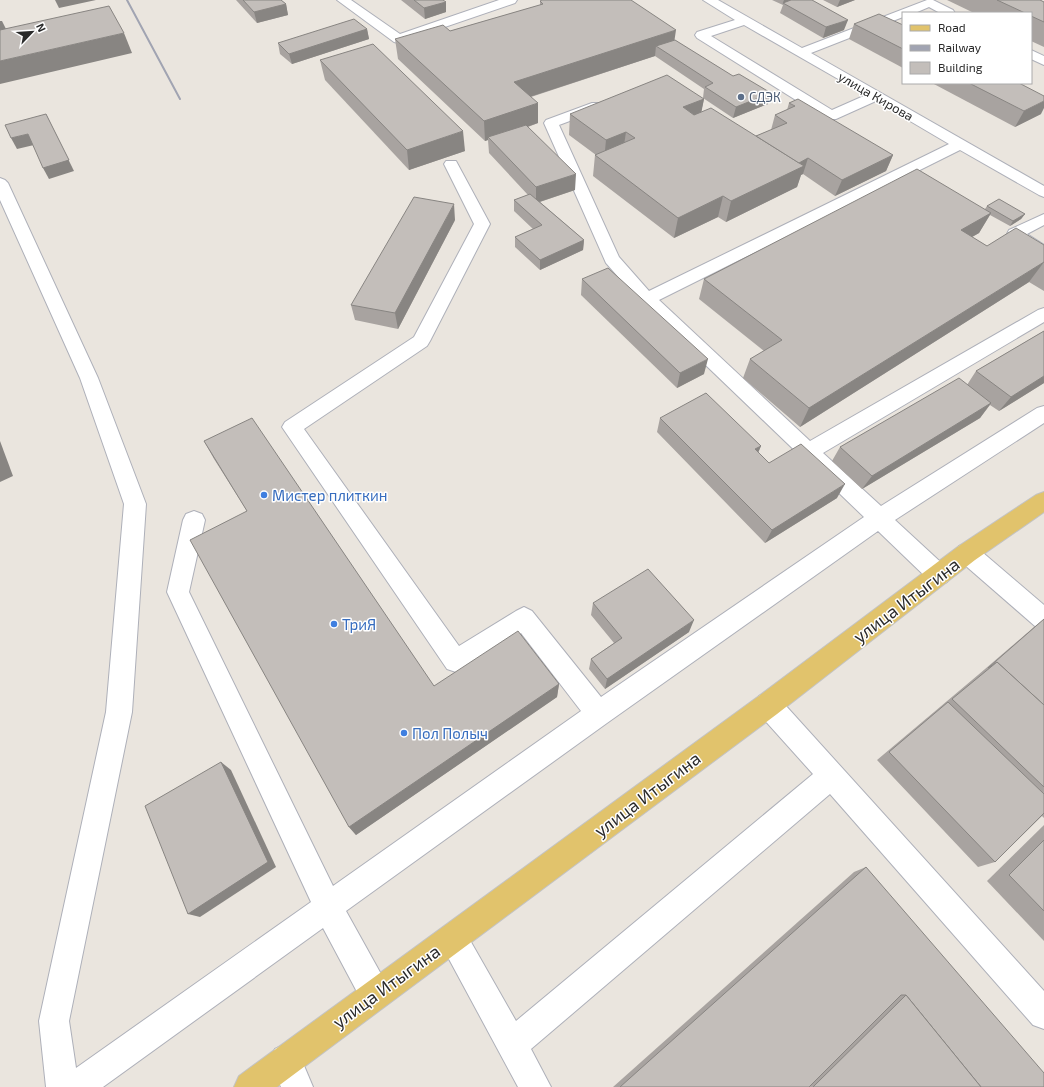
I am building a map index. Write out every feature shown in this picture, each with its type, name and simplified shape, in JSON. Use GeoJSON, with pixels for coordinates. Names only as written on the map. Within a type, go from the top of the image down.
{"type":"FeatureCollection","features":[{"type":"Feature","properties":{"kind":"main road","name":"улица Итыгина"},"geometry":{"type":"LineString","coordinates":[[250,1087],[291,1073],[375,994],[768,705],[967,553],[1044,500]]}},
{"type":"Feature","properties":{"kind":"street"},"geometry":{"type":"LineString","coordinates":[[343,0],[398,39],[511,0]]}},
{"type":"Feature","properties":{"kind":"street","name":"улица Кирова"},"geometry":{"type":"LineString","coordinates":[[708,0],[1044,192]]}},
{"type":"Feature","properties":{"kind":"street"},"geometry":{"type":"LineString","coordinates":[[906,12],[929,3],[947,12]]}},
{"type":"Feature","properties":{"kind":"street"},"geometry":{"type":"LineString","coordinates":[[800,53],[902,13]]}},
{"type":"Feature","properties":{"kind":"street"},"geometry":{"type":"LineString","coordinates":[[884,20],[897,27]]}},
{"type":"Feature","properties":{"kind":"street"},"geometry":{"type":"LineString","coordinates":[[744,21],[701,35],[831,116],[876,96]]}},
{"type":"Feature","properties":{"kind":"street"},"geometry":{"type":"LineString","coordinates":[[1032,55],[1044,61]]}},
{"type":"Feature","properties":{"kind":"street"},"geometry":{"type":"LineString","coordinates":[[615,98],[551,123],[612,259],[647,299],[939,575]]}},
{"type":"Feature","properties":{"kind":"street"},"geometry":{"type":"LineString","coordinates":[[647,299],[960,144]]}},
{"type":"Feature","properties":{"kind":"street"},"geometry":{"type":"LineString","coordinates":[[451,164],[482,224],[420,341],[292,427],[456,661],[524,618],[598,714]]}},
{"type":"Feature","properties":{"kind":"street"},"geometry":{"type":"LineString","coordinates":[[0,183],[19,228],[89,378],[135,504],[119,712],[54,1021],[62,1087]]}},
{"type":"Feature","properties":{"kind":"street"},"geometry":{"type":"LineString","coordinates":[[1044,219],[1015,234],[1044,252]]}},
{"type":"Feature","properties":{"kind":"street"},"geometry":{"type":"LineString","coordinates":[[809,451],[1044,314]]}},
{"type":"Feature","properties":{"kind":"street"},"geometry":{"type":"LineString","coordinates":[[76,1087],[598,714],[880,518],[1044,413]]}},
{"type":"Feature","properties":{"kind":"street"},"geometry":{"type":"LineString","coordinates":[[194,520],[178,592],[328,907],[375,994]]}},
{"type":"Feature","properties":{"kind":"street"},"geometry":{"type":"LineString","coordinates":[[967,553],[1044,620]]}},
{"type":"Feature","properties":{"kind":"street"},"geometry":{"type":"LineString","coordinates":[[768,705],[1044,1014]]}},
{"type":"Feature","properties":{"kind":"street"},"geometry":{"type":"LineString","coordinates":[[512,1046],[831,776]]}},
{"type":"Feature","properties":{"kind":"street"},"geometry":{"type":"LineString","coordinates":[[453,938],[535,1087]]}},
{"type":"Feature","properties":{"kind":"building"},"geometry":{"type":"Polygon","coordinates":[[[243,0],[281,0],[286,4],[254,12],[243,0]]]}},
{"type":"Feature","properties":{"kind":"building"},"geometry":{"type":"Polygon","coordinates":[[[414,0],[443,0],[446,2],[424,8],[414,0]]]}},
{"type":"Feature","properties":{"kind":"building"},"geometry":{"type":"Polygon","coordinates":[[[631,0],[676,30],[514,82],[538,103],[484,121],[395,39],[443,25],[450,31],[543,4],[540,1],[631,0]]]}},
{"type":"Feature","properties":{"kind":"building"},"geometry":{"type":"Polygon","coordinates":[[[791,0],[812,0],[848,20],[826,27],[783,3],[791,0]]]}},
{"type":"Feature","properties":{"kind":"building"},"geometry":{"type":"Polygon","coordinates":[[[997,0],[1040,0],[1044,2],[1044,22],[1032,16],[1032,12],[1023,12],[997,0]]]}},
{"type":"Feature","properties":{"kind":"building"},"geometry":{"type":"Polygon","coordinates":[[[109,6],[124,33],[0,61],[0,30],[109,6]]]}},
{"type":"Feature","properties":{"kind":"building"},"geometry":{"type":"Polygon","coordinates":[[[879,14],[902,25],[902,48],[854,24],[879,14]]]}},
{"type":"Feature","properties":{"kind":"building"},"geometry":{"type":"Polygon","coordinates":[[[354,19],[367,29],[289,54],[278,43],[354,19]]]}},
{"type":"Feature","properties":{"kind":"building"},"geometry":{"type":"Polygon","coordinates":[[[675,40],[733,76],[739,74],[771,93],[736,107],[705,87],[713,83],[656,46],[675,40]]]}},
{"type":"Feature","properties":{"kind":"building"},"geometry":{"type":"Polygon","coordinates":[[[373,44],[463,131],[407,150],[320,60],[373,44]]]}},
{"type":"Feature","properties":{"kind":"building"},"geometry":{"type":"Polygon","coordinates":[[[667,75],[704,99],[683,107],[694,115],[711,108],[804,166],[731,201],[723,196],[678,218],[595,155],[635,138],[626,132],[606,140],[570,114],[667,75]]]}},
{"type":"Feature","properties":{"kind":"building"},"geometry":{"type":"Polygon","coordinates":[[[971,84],[1021,84],[1044,96],[1044,101],[1024,111],[971,84]]]}},
{"type":"Feature","properties":{"kind":"building"},"geometry":{"type":"Polygon","coordinates":[[[798,99],[893,155],[842,180],[808,158],[799,163],[756,136],[787,123],[775,115],[795,106],[789,103],[798,99]]]}},
{"type":"Feature","properties":{"kind":"building"},"geometry":{"type":"Polygon","coordinates":[[[46,114],[69,160],[43,168],[28,134],[11,138],[5,125],[46,114]]]}},
{"type":"Feature","properties":{"kind":"building"},"geometry":{"type":"Polygon","coordinates":[[[526,125],[576,174],[536,187],[488,137],[526,125]]]}},
{"type":"Feature","properties":{"kind":"building"},"geometry":{"type":"Polygon","coordinates":[[[917,169],[991,213],[961,230],[987,246],[1016,228],[1044,245],[1044,262],[809,408],[750,359],[782,340],[704,279],[917,169]]]}},
{"type":"Feature","properties":{"kind":"building"},"geometry":{"type":"Polygon","coordinates":[[[530,194],[584,240],[540,260],[515,237],[542,225],[514,200],[530,194]]]}},
{"type":"Feature","properties":{"kind":"building"},"geometry":{"type":"Polygon","coordinates":[[[414,197],[454,204],[395,313],[351,305],[414,197]]]}},
{"type":"Feature","properties":{"kind":"building"},"geometry":{"type":"Polygon","coordinates":[[[999,199],[1025,214],[1013,221],[987,206],[999,199]]]}},
{"type":"Feature","properties":{"kind":"building"},"geometry":{"type":"Polygon","coordinates":[[[608,268],[708,359],[680,373],[582,279],[608,268]]]}},
{"type":"Feature","properties":{"kind":"building"},"geometry":{"type":"Polygon","coordinates":[[[1044,331],[1044,376],[1011,397],[976,371],[1044,331]]]}},
{"type":"Feature","properties":{"kind":"building"},"geometry":{"type":"Polygon","coordinates":[[[959,378],[991,403],[872,476],[840,447],[959,378]]]}},
{"type":"Feature","properties":{"kind":"building"},"geometry":{"type":"Polygon","coordinates":[[[706,393],[761,446],[755,449],[769,463],[801,444],[845,484],[772,530],[660,418],[706,393]]]}},
{"type":"Feature","properties":{"kind":"building"},"geometry":{"type":"Polygon","coordinates":[[[252,418],[434,686],[518,631],[559,684],[349,827],[190,540],[247,511],[204,441],[252,418]]]}},
{"type":"Feature","properties":{"kind":"building"},"geometry":{"type":"Polygon","coordinates":[[[648,569],[694,620],[607,679],[591,659],[622,638],[593,603],[648,569]]]}},
{"type":"Feature","properties":{"kind":"building"},"geometry":{"type":"Polygon","coordinates":[[[1044,619],[1044,705],[997,662],[988,668],[1044,619]]]}},
{"type":"Feature","properties":{"kind":"building"},"geometry":{"type":"Polygon","coordinates":[[[997,662],[1044,705],[1044,787],[952,699],[997,662]]]}},
{"type":"Feature","properties":{"kind":"building"},"geometry":{"type":"Polygon","coordinates":[[[948,702],[1044,794],[1044,813],[995,862],[889,752],[948,702]]]}},
{"type":"Feature","properties":{"kind":"building"},"geometry":{"type":"Polygon","coordinates":[[[221,762],[268,862],[188,914],[145,806],[221,762]]]}},
{"type":"Feature","properties":{"kind":"building"},"geometry":{"type":"Polygon","coordinates":[[[1044,840],[1044,911],[1009,875],[1044,840]]]}},
{"type":"Feature","properties":{"kind":"building"},"geometry":{"type":"Polygon","coordinates":[[[866,867],[1044,1073],[1044,1087],[981,1087],[906,995],[901,995],[809,1087],[620,1087],[866,867]]]}},
{"type":"Feature","properties":{"kind":"building"},"geometry":{"type":"Polygon","coordinates":[[[906,995],[981,1087],[813,1087],[906,995]]]}},
{"type":"Feature","properties":{"kind":"railway"},"geometry":{"type":"LineString","coordinates":[[127,0],[180,99]]}},
{"type":"Feature","properties":{"kind":"place","name":"СДЭК"},"geometry":{"type":"Point","coordinates":[741,97]}},
{"type":"Feature","properties":{"kind":"place","name":"Мистер плиткин"},"geometry":{"type":"Point","coordinates":[264,495]}},
{"type":"Feature","properties":{"kind":"place","name":"ТриЯ"},"geometry":{"type":"Point","coordinates":[334,624]}},
{"type":"Feature","properties":{"kind":"place","name":"Пол Полыч"},"geometry":{"type":"Point","coordinates":[404,733]}}]}
